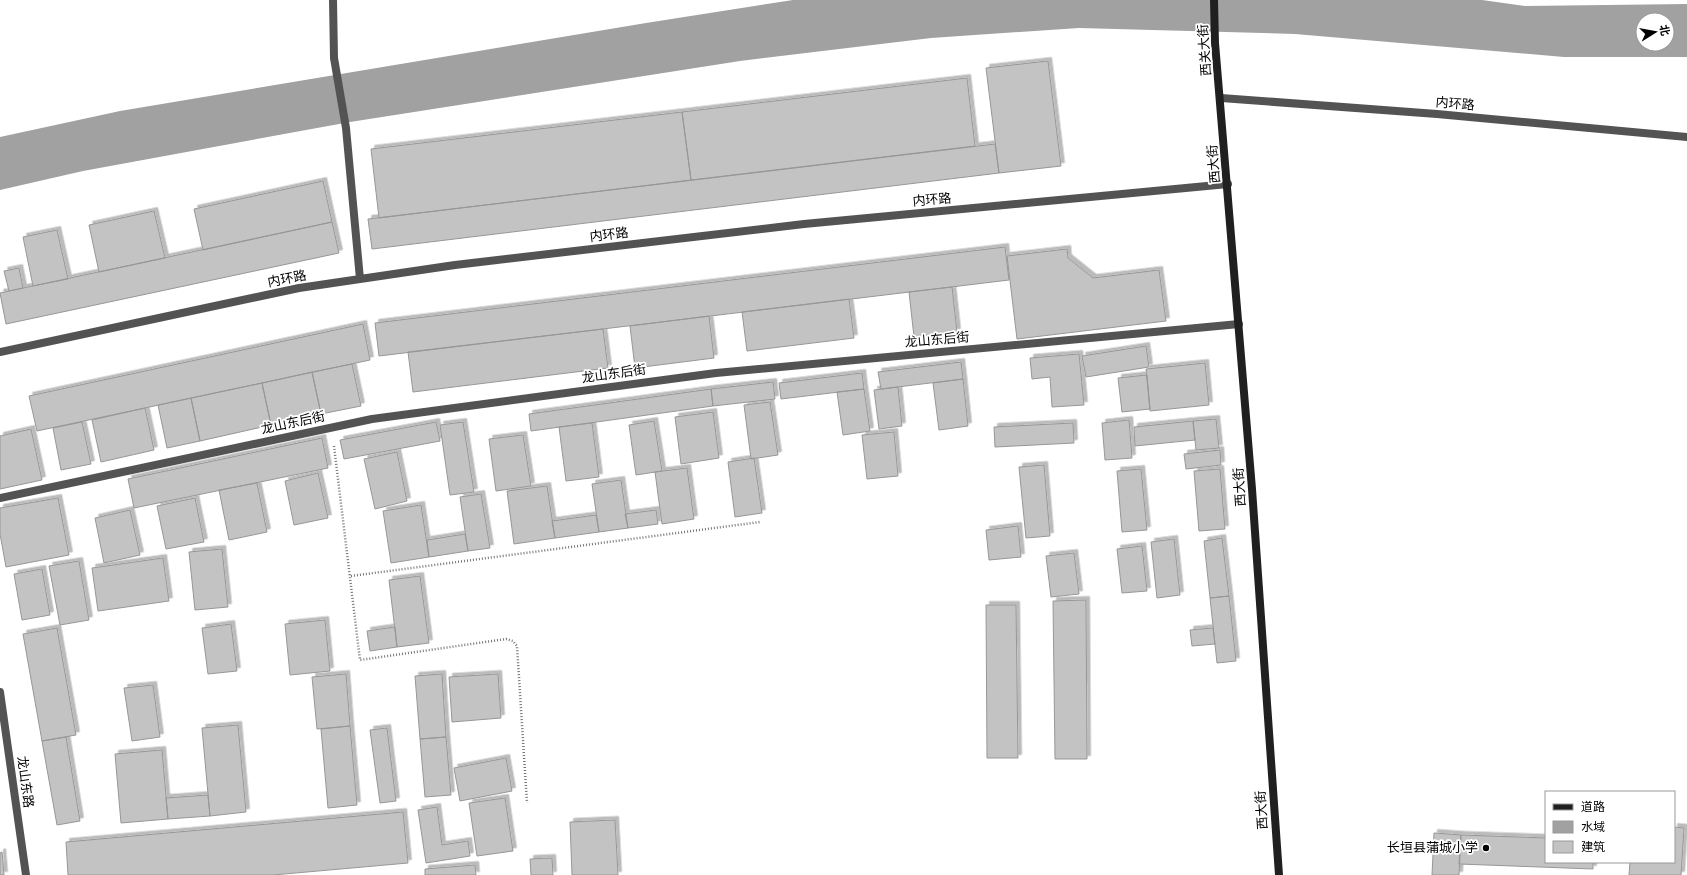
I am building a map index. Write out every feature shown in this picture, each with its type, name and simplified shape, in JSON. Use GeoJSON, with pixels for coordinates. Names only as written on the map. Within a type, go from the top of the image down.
{"type":"FeatureCollection","features":[{"type":"Feature","properties":{"kind":"main road","name":"西关大街"},"geometry":{"type":"LineString","coordinates":[[1214,0],[1215,43],[1221,98]]}},
{"type":"Feature","properties":{"kind":"main road","name":"西大街"},"geometry":{"type":"LineString","coordinates":[[1221,98],[1253,497],[1279,875]]}},
{"type":"Feature","properties":{"kind":"street"},"geometry":{"type":"LineString","coordinates":[[333,0],[334,58],[346,128],[360,279]]}},
{"type":"Feature","properties":{"kind":"street","name":"内环路"},"geometry":{"type":"LineString","coordinates":[[1221,98],[1437,114],[1687,137]]}},
{"type":"Feature","properties":{"kind":"street","name":"内环路"},"geometry":{"type":"LineString","coordinates":[[0,352],[299,288],[455,265],[804,224],[1228,184]]}},
{"type":"Feature","properties":{"kind":"street","name":"龙山东后街"},"geometry":{"type":"LineString","coordinates":[[0,498],[372,419],[716,373],[1239,324]]}},
{"type":"Feature","properties":{"kind":"street","name":"龙山东路"},"geometry":{"type":"LineString","coordinates":[[0,692],[26,875]]}},
{"type":"Feature","properties":{"kind":"path"},"geometry":{"type":"LineString","coordinates":[[332,427],[360,660],[506,639],[513,641],[516,646],[527,802]]}},
{"type":"Feature","properties":{"kind":"path"},"geometry":{"type":"LineString","coordinates":[[350,576],[760,522]]}},
{"type":"Feature","properties":{"kind":"water"},"geometry":{"type":"Polygon","coordinates":[[[793,0],[1482,0],[1525,6],[1687,4],[1687,57],[1564,57],[1295,34],[1079,28],[931,38],[740,61],[350,122],[83,171],[0,190],[0,137],[120,111],[646,23],[793,0]]]}},
{"type":"Feature","properties":{"kind":"building"},"geometry":{"type":"Polygon","coordinates":[[[1048,61],[1061,166],[999,173],[986,68],[1048,61]]]}},
{"type":"Feature","properties":{"kind":"building"},"geometry":{"type":"Polygon","coordinates":[[[967,78],[975,146],[691,180],[682,112],[967,78]]]}},
{"type":"Feature","properties":{"kind":"building"},"geometry":{"type":"Polygon","coordinates":[[[682,112],[691,180],[379,218],[371,149],[682,112]]]}},
{"type":"Feature","properties":{"kind":"building"},"geometry":{"type":"Polygon","coordinates":[[[995,144],[999,173],[372,249],[368,219],[995,144]]]}},
{"type":"Feature","properties":{"kind":"building"},"geometry":{"type":"Polygon","coordinates":[[[323,181],[332,222],[203,250],[194,209],[323,181]]]}},
{"type":"Feature","properties":{"kind":"building"},"geometry":{"type":"Polygon","coordinates":[[[154,211],[165,258],[99,272],[89,225],[154,211]]]}},
{"type":"Feature","properties":{"kind":"building"},"geometry":{"type":"Polygon","coordinates":[[[332,222],[339,253],[6,324],[0,293],[332,222]]]}},
{"type":"Feature","properties":{"kind":"building"},"geometry":{"type":"Polygon","coordinates":[[[57,230],[68,279],[33,286],[23,237],[57,230]]]}},
{"type":"Feature","properties":{"kind":"building"},"geometry":{"type":"Polygon","coordinates":[[[1005,247],[1009,280],[379,356],[375,323],[1005,247]]]}},
{"type":"Feature","properties":{"kind":"building"},"geometry":{"type":"Polygon","coordinates":[[[1067,249],[1068,258],[1093,278],[1159,270],[1166,321],[1017,339],[1007,256],[1067,249]]]}},
{"type":"Feature","properties":{"kind":"building"},"geometry":{"type":"Polygon","coordinates":[[[19,268],[23,288],[9,291],[4,271],[19,268]]]}},
{"type":"Feature","properties":{"kind":"building"},"geometry":{"type":"Polygon","coordinates":[[[952,287],[957,332],[914,337],[909,292],[952,287]]]}},
{"type":"Feature","properties":{"kind":"building"},"geometry":{"type":"Polygon","coordinates":[[[849,299],[854,338],[747,351],[742,312],[849,299]]]}},
{"type":"Feature","properties":{"kind":"building"},"geometry":{"type":"Polygon","coordinates":[[[709,316],[714,358],[635,368],[630,326],[709,316]]]}},
{"type":"Feature","properties":{"kind":"building"},"geometry":{"type":"Polygon","coordinates":[[[363,324],[370,360],[37,431],[29,396],[363,324]]]}},
{"type":"Feature","properties":{"kind":"building"},"geometry":{"type":"Polygon","coordinates":[[[603,329],[608,368],[413,392],[408,352],[603,329]]]}},
{"type":"Feature","properties":{"kind":"building"},"geometry":{"type":"Polygon","coordinates":[[[1146,346],[1149,367],[1086,377],[1082,356],[1146,346]]]}},
{"type":"Feature","properties":{"kind":"building"},"geometry":{"type":"Polygon","coordinates":[[[1079,354],[1084,405],[1052,407],[1050,377],[1032,379],[1030,358],[1079,354]]]}},
{"type":"Feature","properties":{"kind":"building"},"geometry":{"type":"Polygon","coordinates":[[[961,362],[963,379],[881,389],[878,372],[961,362]]]}},
{"type":"Feature","properties":{"kind":"building"},"geometry":{"type":"Polygon","coordinates":[[[1205,363],[1209,405],[1150,411],[1146,369],[1205,363]]]}},
{"type":"Feature","properties":{"kind":"building"},"geometry":{"type":"Polygon","coordinates":[[[352,364],[361,406],[321,414],[312,372],[352,364]]]}},
{"type":"Feature","properties":{"kind":"building"},"geometry":{"type":"Polygon","coordinates":[[[312,372],[321,414],[271,425],[262,383],[312,372]]]}},
{"type":"Feature","properties":{"kind":"building"},"geometry":{"type":"Polygon","coordinates":[[[862,373],[864,389],[781,399],[779,383],[862,373]]]}},
{"type":"Feature","properties":{"kind":"building"},"geometry":{"type":"Polygon","coordinates":[[[1147,375],[1150,409],[1122,412],[1118,378],[1147,375]]]}},
{"type":"Feature","properties":{"kind":"building"},"geometry":{"type":"Polygon","coordinates":[[[963,379],[968,426],[939,430],[933,383],[963,379]]]}},
{"type":"Feature","properties":{"kind":"building"},"geometry":{"type":"Polygon","coordinates":[[[773,382],[775,399],[713,406],[711,389],[773,382]]]}},
{"type":"Feature","properties":{"kind":"building"},"geometry":{"type":"Polygon","coordinates":[[[262,383],[271,425],[200,441],[191,398],[262,383]]]}},
{"type":"Feature","properties":{"kind":"building"},"geometry":{"type":"Polygon","coordinates":[[[898,387],[902,426],[879,429],[874,390],[898,387]]]}},
{"type":"Feature","properties":{"kind":"building"},"geometry":{"type":"Polygon","coordinates":[[[711,389],[713,406],[531,431],[529,414],[711,389]]]}},
{"type":"Feature","properties":{"kind":"building"},"geometry":{"type":"Polygon","coordinates":[[[864,389],[870,431],[843,435],[837,392],[864,389]]]}},
{"type":"Feature","properties":{"kind":"building"},"geometry":{"type":"Polygon","coordinates":[[[191,398],[200,441],[167,448],[158,405],[191,398]]]}},
{"type":"Feature","properties":{"kind":"building"},"geometry":{"type":"Polygon","coordinates":[[[770,402],[778,455],[751,459],[744,405],[770,402]]]}},
{"type":"Feature","properties":{"kind":"building"},"geometry":{"type":"Polygon","coordinates":[[[145,408],[154,450],[101,462],[92,420],[145,408]]]}},
{"type":"Feature","properties":{"kind":"building"},"geometry":{"type":"Polygon","coordinates":[[[713,412],[719,458],[681,464],[675,417],[713,412]]]}},
{"type":"Feature","properties":{"kind":"building"},"geometry":{"type":"Polygon","coordinates":[[[1216,419],[1219,448],[1196,450],[1193,421],[1216,419]]]}},
{"type":"Feature","properties":{"kind":"building"},"geometry":{"type":"Polygon","coordinates":[[[1129,420],[1132,458],[1105,460],[1102,423],[1129,420]]]}},
{"type":"Feature","properties":{"kind":"building"},"geometry":{"type":"Polygon","coordinates":[[[654,421],[662,471],[636,475],[629,425],[654,421]]]}},
{"type":"Feature","properties":{"kind":"building"},"geometry":{"type":"Polygon","coordinates":[[[1193,421],[1195,440],[1135,446],[1134,427],[1193,421]]]}},
{"type":"Feature","properties":{"kind":"building"},"geometry":{"type":"Polygon","coordinates":[[[82,422],[91,464],[61,470],[53,428],[82,422]]]}},
{"type":"Feature","properties":{"kind":"building"},"geometry":{"type":"Polygon","coordinates":[[[436,422],[440,441],[344,459],[340,440],[436,422]]]}},
{"type":"Feature","properties":{"kind":"building"},"geometry":{"type":"Polygon","coordinates":[[[463,422],[474,492],[450,495],[440,425],[463,422]]]}},
{"type":"Feature","properties":{"kind":"building"},"geometry":{"type":"Polygon","coordinates":[[[592,423],[599,477],[566,481],[559,427],[592,423]]]}},
{"type":"Feature","properties":{"kind":"building"},"geometry":{"type":"Polygon","coordinates":[[[1073,423],[1074,443],[995,447],[994,427],[1073,423]]]}},
{"type":"Feature","properties":{"kind":"building"},"geometry":{"type":"Polygon","coordinates":[[[31,429],[42,480],[0,489],[0,436],[31,429]]]}},
{"type":"Feature","properties":{"kind":"building"},"geometry":{"type":"Polygon","coordinates":[[[894,432],[898,476],[867,479],[862,435],[894,432]]]}},
{"type":"Feature","properties":{"kind":"building"},"geometry":{"type":"Polygon","coordinates":[[[523,435],[531,486],[496,491],[489,439],[523,435]]]}},
{"type":"Feature","properties":{"kind":"building"},"geometry":{"type":"Polygon","coordinates":[[[322,438],[328,468],[134,508],[128,479],[322,438]]]}},
{"type":"Feature","properties":{"kind":"building"},"geometry":{"type":"Polygon","coordinates":[[[1220,450],[1221,465],[1186,469],[1184,454],[1220,450]]]}},
{"type":"Feature","properties":{"kind":"building"},"geometry":{"type":"Polygon","coordinates":[[[397,452],[407,501],[375,509],[364,459],[397,452]]]}},
{"type":"Feature","properties":{"kind":"building"},"geometry":{"type":"Polygon","coordinates":[[[754,458],[762,513],[735,517],[728,462],[754,458]]]}},
{"type":"Feature","properties":{"kind":"building"},"geometry":{"type":"Polygon","coordinates":[[[1044,465],[1050,536],[1026,538],[1019,467],[1044,465]]]}},
{"type":"Feature","properties":{"kind":"building"},"geometry":{"type":"Polygon","coordinates":[[[687,468],[694,519],[662,524],[655,472],[687,468]]]}},
{"type":"Feature","properties":{"kind":"building"},"geometry":{"type":"Polygon","coordinates":[[[1141,469],[1147,530],[1122,532],[1117,471],[1141,469]]]}},
{"type":"Feature","properties":{"kind":"building"},"geometry":{"type":"Polygon","coordinates":[[[1220,469],[1225,529],[1199,531],[1194,471],[1220,469]]]}},
{"type":"Feature","properties":{"kind":"building"},"geometry":{"type":"Polygon","coordinates":[[[318,473],[328,518],[294,525],[285,481],[318,473]]]}},
{"type":"Feature","properties":{"kind":"building"},"geometry":{"type":"Polygon","coordinates":[[[621,480],[628,528],[599,532],[592,484],[621,480]]]}},
{"type":"Feature","properties":{"kind":"building"},"geometry":{"type":"Polygon","coordinates":[[[257,483],[267,532],[229,540],[219,490],[257,483]]]}},
{"type":"Feature","properties":{"kind":"building"},"geometry":{"type":"Polygon","coordinates":[[[547,486],[555,538],[514,544],[507,491],[547,486]]]}},
{"type":"Feature","properties":{"kind":"building"},"geometry":{"type":"Polygon","coordinates":[[[481,494],[490,548],[468,551],[460,497],[481,494]]]}},
{"type":"Feature","properties":{"kind":"building"},"geometry":{"type":"Polygon","coordinates":[[[58,498],[69,555],[6,567],[0,534],[0,508],[58,498]]]}},
{"type":"Feature","properties":{"kind":"building"},"geometry":{"type":"Polygon","coordinates":[[[195,498],[204,542],[166,549],[157,506],[195,498]]]}},
{"type":"Feature","properties":{"kind":"building"},"geometry":{"type":"Polygon","coordinates":[[[421,505],[429,557],[391,563],[383,511],[421,505]]]}},
{"type":"Feature","properties":{"kind":"building"},"geometry":{"type":"Polygon","coordinates":[[[130,510],[140,555],[104,563],[95,518],[130,510]]]}},
{"type":"Feature","properties":{"kind":"building"},"geometry":{"type":"Polygon","coordinates":[[[656,510],[658,524],[628,528],[625,514],[656,510]]]}},
{"type":"Feature","properties":{"kind":"building"},"geometry":{"type":"Polygon","coordinates":[[[596,515],[599,532],[555,538],[552,521],[596,515]]]}},
{"type":"Feature","properties":{"kind":"building"},"geometry":{"type":"Polygon","coordinates":[[[1018,526],[1021,557],[989,560],[986,530],[1018,526]]]}},
{"type":"Feature","properties":{"kind":"building"},"geometry":{"type":"Polygon","coordinates":[[[465,534],[468,551],[429,557],[427,540],[465,534]]]}},
{"type":"Feature","properties":{"kind":"building"},"geometry":{"type":"Polygon","coordinates":[[[1222,538],[1229,596],[1210,598],[1204,541],[1222,538]]]}},
{"type":"Feature","properties":{"kind":"building"},"geometry":{"type":"Polygon","coordinates":[[[1174,539],[1180,595],[1157,598],[1151,542],[1174,539]]]}},
{"type":"Feature","properties":{"kind":"building"},"geometry":{"type":"Polygon","coordinates":[[[1142,546],[1147,591],[1122,593],[1117,549],[1142,546]]]}},
{"type":"Feature","properties":{"kind":"building"},"geometry":{"type":"Polygon","coordinates":[[[222,549],[228,607],[195,610],[189,552],[222,549]]]}},
{"type":"Feature","properties":{"kind":"building"},"geometry":{"type":"Polygon","coordinates":[[[1074,553],[1079,594],[1051,597],[1046,556],[1074,553]]]}},
{"type":"Feature","properties":{"kind":"building"},"geometry":{"type":"Polygon","coordinates":[[[163,558],[169,601],[98,611],[92,568],[163,558]]]}},
{"type":"Feature","properties":{"kind":"building"},"geometry":{"type":"Polygon","coordinates":[[[79,561],[89,620],[60,625],[49,566],[79,561]]]}},
{"type":"Feature","properties":{"kind":"building"},"geometry":{"type":"Polygon","coordinates":[[[42,569],[50,615],[22,620],[14,574],[42,569]]]}},
{"type":"Feature","properties":{"kind":"building"},"geometry":{"type":"Polygon","coordinates":[[[420,576],[429,643],[397,647],[389,580],[420,576]]]}},
{"type":"Feature","properties":{"kind":"building"},"geometry":{"type":"Polygon","coordinates":[[[1229,596],[1236,661],[1217,663],[1210,598],[1229,596]]]}},
{"type":"Feature","properties":{"kind":"building"},"geometry":{"type":"Polygon","coordinates":[[[1086,600],[1087,759],[1055,759],[1053,601],[1086,600]]]}},
{"type":"Feature","properties":{"kind":"building"},"geometry":{"type":"Polygon","coordinates":[[[986,605],[1016,605],[1018,758],[987,758],[986,605]]]}},
{"type":"Feature","properties":{"kind":"building"},"geometry":{"type":"Polygon","coordinates":[[[325,620],[330,671],[290,675],[285,624],[325,620]]]}},
{"type":"Feature","properties":{"kind":"building"},"geometry":{"type":"Polygon","coordinates":[[[231,624],[237,671],[208,674],[202,628],[231,624]]]}},
{"type":"Feature","properties":{"kind":"building"},"geometry":{"type":"Polygon","coordinates":[[[395,627],[397,647],[370,651],[367,631],[395,627]]]}},
{"type":"Feature","properties":{"kind":"building"},"geometry":{"type":"Polygon","coordinates":[[[57,628],[76,735],[42,741],[23,634],[57,628]]]}},
{"type":"Feature","properties":{"kind":"building"},"geometry":{"type":"Polygon","coordinates":[[[1213,628],[1215,644],[1192,646],[1190,630],[1213,628]]]}},
{"type":"Feature","properties":{"kind":"building"},"geometry":{"type":"Polygon","coordinates":[[[346,674],[350,726],[317,729],[312,677],[346,674]]]}},
{"type":"Feature","properties":{"kind":"building"},"geometry":{"type":"Polygon","coordinates":[[[442,674],[446,737],[420,739],[415,676],[442,674]]]}},
{"type":"Feature","properties":{"kind":"building"},"geometry":{"type":"Polygon","coordinates":[[[498,674],[501,718],[452,722],[449,677],[498,674]]]}},
{"type":"Feature","properties":{"kind":"building"},"geometry":{"type":"Polygon","coordinates":[[[153,685],[160,737],[132,741],[124,688],[153,685]]]}},
{"type":"Feature","properties":{"kind":"building"},"geometry":{"type":"Polygon","coordinates":[[[238,725],[246,812],[210,816],[202,728],[238,725]]]}},
{"type":"Feature","properties":{"kind":"building"},"geometry":{"type":"Polygon","coordinates":[[[350,726],[357,805],[328,808],[321,729],[350,726]]]}},
{"type":"Feature","properties":{"kind":"building"},"geometry":{"type":"Polygon","coordinates":[[[387,728],[396,801],[380,803],[370,730],[387,728]]]}},
{"type":"Feature","properties":{"kind":"building"},"geometry":{"type":"Polygon","coordinates":[[[66,737],[80,821],[57,825],[42,741],[66,737]]]}},
{"type":"Feature","properties":{"kind":"building"},"geometry":{"type":"Polygon","coordinates":[[[446,737],[451,795],[425,797],[420,739],[446,737]]]}},
{"type":"Feature","properties":{"kind":"building"},"geometry":{"type":"Polygon","coordinates":[[[162,750],[168,819],[121,823],[115,754],[162,750]]]}},
{"type":"Feature","properties":{"kind":"building"},"geometry":{"type":"Polygon","coordinates":[[[506,758],[512,791],[460,801],[454,768],[506,758]]]}},
{"type":"Feature","properties":{"kind":"building"},"geometry":{"type":"Polygon","coordinates":[[[208,795],[210,816],[168,819],[166,798],[208,795]]]}},
{"type":"Feature","properties":{"kind":"building"},"geometry":{"type":"Polygon","coordinates":[[[505,798],[513,851],[477,856],[469,803],[505,798]]]}},
{"type":"Feature","properties":{"kind":"building"},"geometry":{"type":"Polygon","coordinates":[[[437,807],[442,845],[468,841],[470,856],[426,863],[418,810],[437,807]]]}},
{"type":"Feature","properties":{"kind":"building"},"geometry":{"type":"Polygon","coordinates":[[[403,812],[408,863],[273,875],[68,875],[66,842],[403,812]]]}},
{"type":"Feature","properties":{"kind":"building"},"geometry":{"type":"Polygon","coordinates":[[[615,820],[618,875],[572,875],[570,822],[615,820]]]}},
{"type":"Feature","properties":{"kind":"building"},"geometry":{"type":"Polygon","coordinates":[[[1675,827],[1684,828],[1681,875],[1629,875],[1630,863],[1675,863],[1675,827]]]}},
{"type":"Feature","properties":{"kind":"building"},"geometry":{"type":"Polygon","coordinates":[[[1434,833],[1461,835],[1459,875],[1432,875],[1434,833]]]}},
{"type":"Feature","properties":{"kind":"building"},"geometry":{"type":"Polygon","coordinates":[[[1461,835],[1545,838],[1545,863],[1593,863],[1593,869],[1459,864],[1461,835]]]}},
{"type":"Feature","properties":{"kind":"building"},"geometry":{"type":"Polygon","coordinates":[[[2,852],[4,875],[0,875],[0,853],[2,852]]]}},
{"type":"Feature","properties":{"kind":"building"},"geometry":{"type":"Polygon","coordinates":[[[552,858],[553,875],[531,875],[530,859],[552,858]]]}},
{"type":"Feature","properties":{"kind":"building"},"geometry":{"type":"Polygon","coordinates":[[[475,865],[476,875],[425,875],[425,869],[475,865]]]}},
{"type":"Feature","properties":{"kind":"place","name":"长垣县蒲城小学"},"geometry":{"type":"Point","coordinates":[1486,848]}}]}
